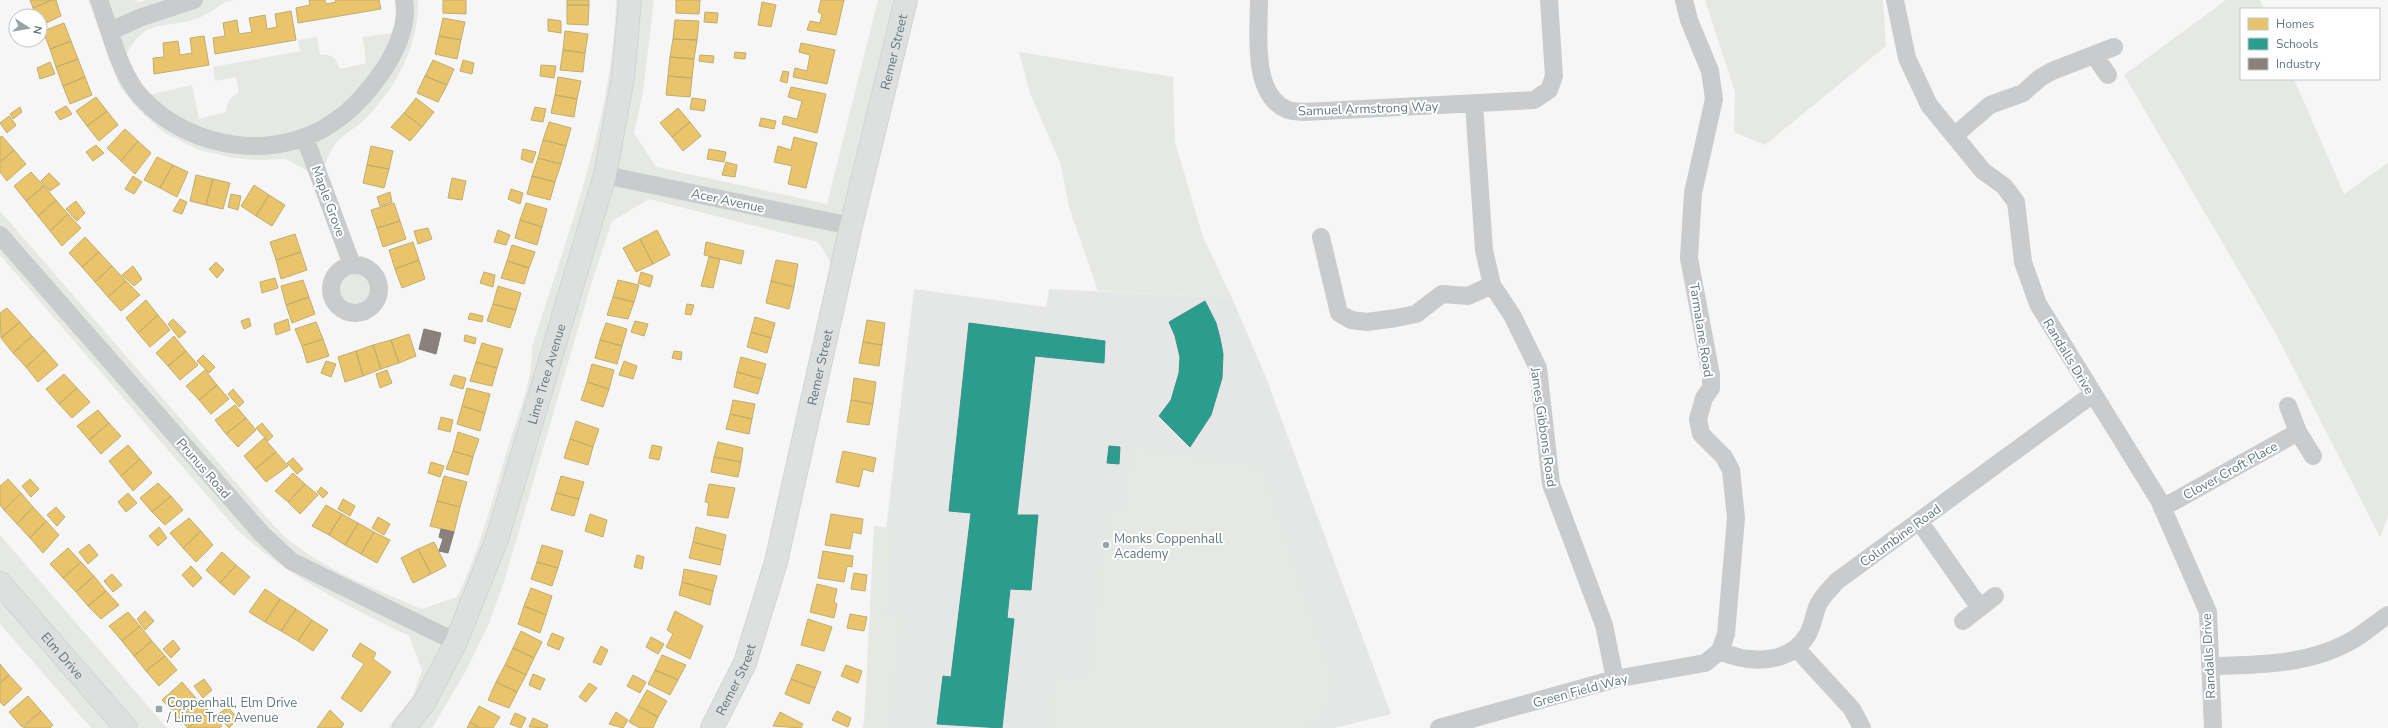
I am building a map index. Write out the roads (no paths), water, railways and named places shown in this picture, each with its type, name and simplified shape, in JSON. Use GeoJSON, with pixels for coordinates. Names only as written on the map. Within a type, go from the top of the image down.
{"type":"FeatureCollection","features":[{"type":"Feature","properties":{"kind":"street"},"geometry":{"type":"LineString","coordinates":[[99,0],[125,74],[141,97],[170,122],[201,137],[232,145],[269,146],[305,138],[342,117],[365,94],[388,65],[401,32],[404,0]]}},
{"type":"Feature","properties":{"kind":"street"},"geometry":{"type":"LineString","coordinates":[[110,31],[139,18],[194,0]]}},
{"type":"Feature","properties":{"kind":"street","name":"Lime Tree Avenue"},"geometry":{"type":"LineString","coordinates":[[404,728],[424,703],[456,642],[497,539],[605,175],[623,77],[630,0]]}},
{"type":"Feature","properties":{"kind":"street","name":"Remer Street"},"geometry":{"type":"LineString","coordinates":[[712,728],[745,663],[776,562],[851,226],[906,0]]}},
{"type":"Feature","properties":{"kind":"street","name":"Samuel Armstrong Way"},"geometry":{"type":"LineString","coordinates":[[1259,0],[1260,73],[1270,97],[1286,110],[1304,112],[1534,100],[1549,90],[1554,76],[1549,0]]}},
{"type":"Feature","properties":{"kind":"street","name":"Tarmalane Road"},"geometry":{"type":"LineString","coordinates":[[1684,0],[1689,20],[1710,71],[1714,99],[1693,193],[1689,258],[1711,375],[1710,388],[1704,398],[1698,419],[1701,434],[1724,457],[1731,470],[1736,518],[1726,634],[1720,652]]}},
{"type":"Feature","properties":{"kind":"street","name":"Randalls Drive"},"geometry":{"type":"LineString","coordinates":[[1895,0],[1907,58],[1929,105],[1983,171],[2004,186],[2016,202],[2023,262],[2038,304],[2162,508],[2208,612],[2213,728]]}},
{"type":"Feature","properties":{"kind":"street"},"geometry":{"type":"LineString","coordinates":[[1954,136],[1990,105],[2023,93],[2040,78],[2052,71],[2114,47]]}},
{"type":"Feature","properties":{"kind":"street"},"geometry":{"type":"LineString","coordinates":[[2094,55],[2108,75]]}},
{"type":"Feature","properties":{"kind":"street","name":"James Gibbons Road"},"geometry":{"type":"LineString","coordinates":[[1474,104],[1484,250],[1492,285],[1512,315],[1538,368],[1551,484],[1604,625],[1614,679]]}},
{"type":"Feature","properties":{"kind":"street","name":"Maple Grove"},"geometry":{"type":"LineString","coordinates":[[305,138],[352,265]]}},
{"type":"Feature","properties":{"kind":"street","name":"Acer Avenue"},"geometry":{"type":"LineString","coordinates":[[605,175],[851,226]]}},
{"type":"Feature","properties":{"kind":"street","name":"Prunus Road"},"geometry":{"type":"LineString","coordinates":[[0,235],[262,534],[291,561],[456,642]]}},
{"type":"Feature","properties":{"kind":"street"},"geometry":{"type":"LineString","coordinates":[[1321,237],[1338,313],[1351,320],[1367,322],[1416,314],[1442,294],[1468,296],[1492,285]]}},
{"type":"Feature","properties":{"kind":"street","name":"Columbine Road"},"geometry":{"type":"LineString","coordinates":[[1720,652],[1737,659],[1756,660],[1778,658],[1796,648],[1808,634],[1819,603],[1838,581],[2093,394]]}},
{"type":"Feature","properties":{"kind":"street"},"geometry":{"type":"LineString","coordinates":[[2288,406],[2298,432],[2313,456]]}},
{"type":"Feature","properties":{"kind":"street","name":"Clover Croft Place"},"geometry":{"type":"LineString","coordinates":[[2162,508],[2298,432]]}},
{"type":"Feature","properties":{"kind":"street"},"geometry":{"type":"LineString","coordinates":[[1919,522],[1980,608]]}},
{"type":"Feature","properties":{"kind":"street","name":"Elm Drive"},"geometry":{"type":"LineString","coordinates":[[0,583],[126,728]]}},
{"type":"Feature","properties":{"kind":"street"},"geometry":{"type":"LineString","coordinates":[[1963,621],[1995,596]]}},
{"type":"Feature","properties":{"kind":"street"},"geometry":{"type":"LineString","coordinates":[[2210,666],[2280,663],[2318,656],[2355,639],[2388,615]]}},
{"type":"Feature","properties":{"kind":"street"},"geometry":{"type":"LineString","coordinates":[[1796,648],[1852,709],[1862,728]]}},
{"type":"Feature","properties":{"kind":"street","name":"Green Field Way"},"geometry":{"type":"LineString","coordinates":[[1439,728],[1614,679],[1705,663],[1720,652]]}},
{"type":"Feature","properties":{"kind":"place","name":"Monks Coppenhall Academy"},"geometry":{"type":"Point","coordinates":[1106,545]}},
{"type":"Feature","properties":{"kind":"place","name":"Coppenhall, Elm Drive / Lime Tree Avenue"},"geometry":{"type":"Point","coordinates":[159,709]}}]}
